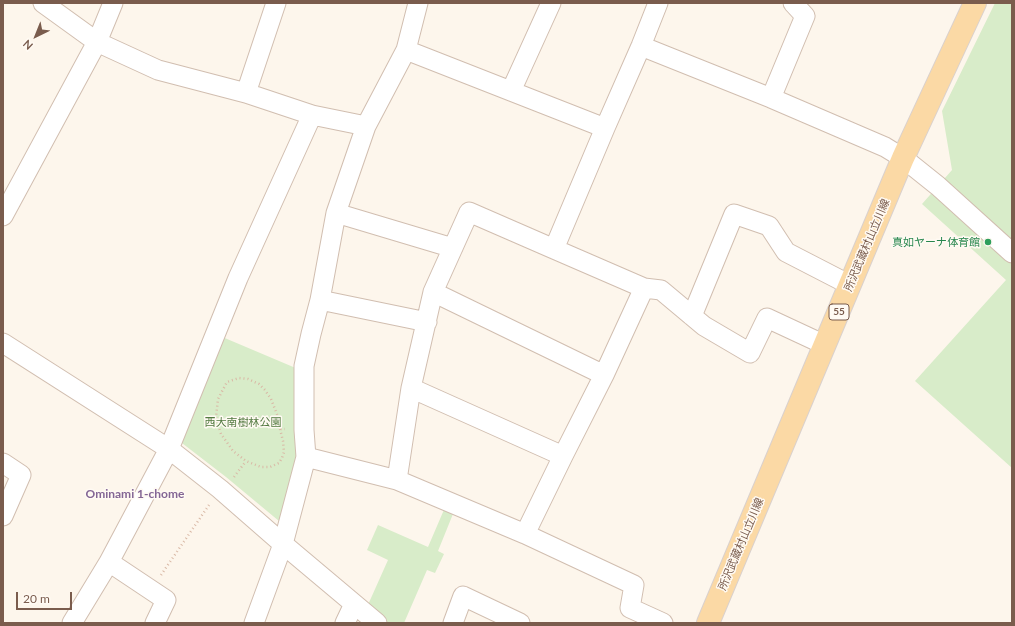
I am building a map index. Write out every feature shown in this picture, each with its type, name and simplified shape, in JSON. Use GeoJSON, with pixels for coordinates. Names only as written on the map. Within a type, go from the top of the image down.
{"type":"FeatureCollection","features":[{"type":"Feature","properties":{"kind":"main road","name":"所沢武蔵村山立川線"},"geometry":{"type":"LineString","coordinates":[[708,623],[903,158],[975,3]]}},
{"type":"Feature","properties":{"kind":"street"},"geometry":{"type":"LineString","coordinates":[[44,3],[97,42],[158,70],[246,93],[312,115],[366,126]]}},
{"type":"Feature","properties":{"kind":"street"},"geometry":{"type":"LineString","coordinates":[[3,216],[97,42],[113,3]]}},
{"type":"Feature","properties":{"kind":"street"},"geometry":{"type":"LineString","coordinates":[[246,93],[276,3]]}},
{"type":"Feature","properties":{"kind":"street"},"geometry":{"type":"LineString","coordinates":[[254,623],[283,544],[306,457],[304,430],[304,366],[320,300],[336,213],[366,126],[406,50],[418,3]]}},
{"type":"Feature","properties":{"kind":"street"},"geometry":{"type":"LineString","coordinates":[[512,91],[551,3]]}},
{"type":"Feature","properties":{"kind":"street"},"geometry":{"type":"LineString","coordinates":[[771,98],[805,16],[792,3]]}},
{"type":"Feature","properties":{"kind":"street"},"geometry":{"type":"LineString","coordinates":[[554,249],[605,128],[642,46],[651,5]]}},
{"type":"Feature","properties":{"kind":"street"},"geometry":{"type":"LineString","coordinates":[[642,46],[771,98],[885,148],[903,158],[938,186],[1012,253]]}},
{"type":"Feature","properties":{"kind":"street"},"geometry":{"type":"LineString","coordinates":[[406,50],[605,128]]}},
{"type":"Feature","properties":{"kind":"street"},"geometry":{"type":"LineString","coordinates":[[72,623],[109,562],[168,449],[238,278],[312,115]]}},
{"type":"Feature","properties":{"kind":"street"},"geometry":{"type":"LineString","coordinates":[[397,480],[411,388],[433,292],[469,212],[644,288],[661,290],[704,326],[750,353],[767,318],[825,345]]}},
{"type":"Feature","properties":{"kind":"street"},"geometry":{"type":"LineString","coordinates":[[336,213],[453,248]]}},
{"type":"Feature","properties":{"kind":"street"},"geometry":{"type":"LineString","coordinates":[[692,316],[734,214],[768,226],[786,252],[850,285]]}},
{"type":"Feature","properties":{"kind":"street"},"geometry":{"type":"LineString","coordinates":[[525,534],[604,375],[644,288]]}},
{"type":"Feature","properties":{"kind":"street"},"geometry":{"type":"LineString","coordinates":[[433,292],[604,375]]}},
{"type":"Feature","properties":{"kind":"street"},"geometry":{"type":"LineString","coordinates":[[320,300],[427,322]]}},
{"type":"Feature","properties":{"kind":"street"},"geometry":{"type":"LineString","coordinates":[[3,343],[168,449],[220,489],[377,623]]}},
{"type":"Feature","properties":{"kind":"street"},"geometry":{"type":"LineString","coordinates":[[411,388],[563,456]]}},
{"type":"Feature","properties":{"kind":"street"},"geometry":{"type":"LineString","coordinates":[[306,457],[397,480],[525,534],[634,585],[630,608],[663,623]]}},
{"type":"Feature","properties":{"kind":"street"},"geometry":{"type":"LineString","coordinates":[[3,463],[21,474],[3,516]]}},
{"type":"Feature","properties":{"kind":"street"},"geometry":{"type":"LineString","coordinates":[[109,562],[166,600],[155,623]]}},
{"type":"Feature","properties":{"kind":"street"},"geometry":{"type":"LineString","coordinates":[[453,623],[463,596],[520,623]]}},
{"type":"Feature","properties":{"kind":"street"},"geometry":{"type":"LineString","coordinates":[[345,623],[354,604]]}},
{"type":"Feature","properties":{"kind":"path"},"geometry":{"type":"LineString","coordinates":[[239,378],[248,379],[259,384],[271,399],[278,416],[280,429],[284,452],[279,463],[270,467],[260,467],[246,461],[233,451],[221,434],[216,417],[218,399],[227,382],[239,378]]}},
{"type":"Feature","properties":{"kind":"path"},"geometry":{"type":"LineString","coordinates":[[280,429],[304,430]]}},
{"type":"Feature","properties":{"kind":"path"},"geometry":{"type":"LineString","coordinates":[[151,590],[220,489]]}},
{"type":"Feature","properties":{"kind":"green space","name":"真如ヤーナ体育館"},"geometry":{"type":"Polygon","coordinates":[[[995,3],[1012,3],[1012,468],[915,381],[1006,280],[922,204],[952,170],[942,111],[995,3]]]}},
{"type":"Feature","properties":{"kind":"green space","name":"西大南樹林公園"},"geometry":{"type":"Polygon","coordinates":[[[220,336],[298,369],[299,447],[285,526],[226,477],[178,440],[220,336]]]}},
{"type":"Feature","properties":{"kind":"green space"},"geometry":{"type":"Polygon","coordinates":[[[446,505],[455,509],[438,551],[444,554],[435,573],[427,570],[404,623],[387,623],[367,607],[388,560],[367,550],[378,525],[428,547],[446,505]]]}},
{"type":"Feature","properties":{"kind":"place","name":"真如ヤーナ体育館"},"geometry":{"type":"Point","coordinates":[988,242]}},
{"type":"Feature","properties":{"kind":"district","name":"Ominami 1-chome"},"geometry":{"type":"Point","coordinates":[135,494]}}]}
